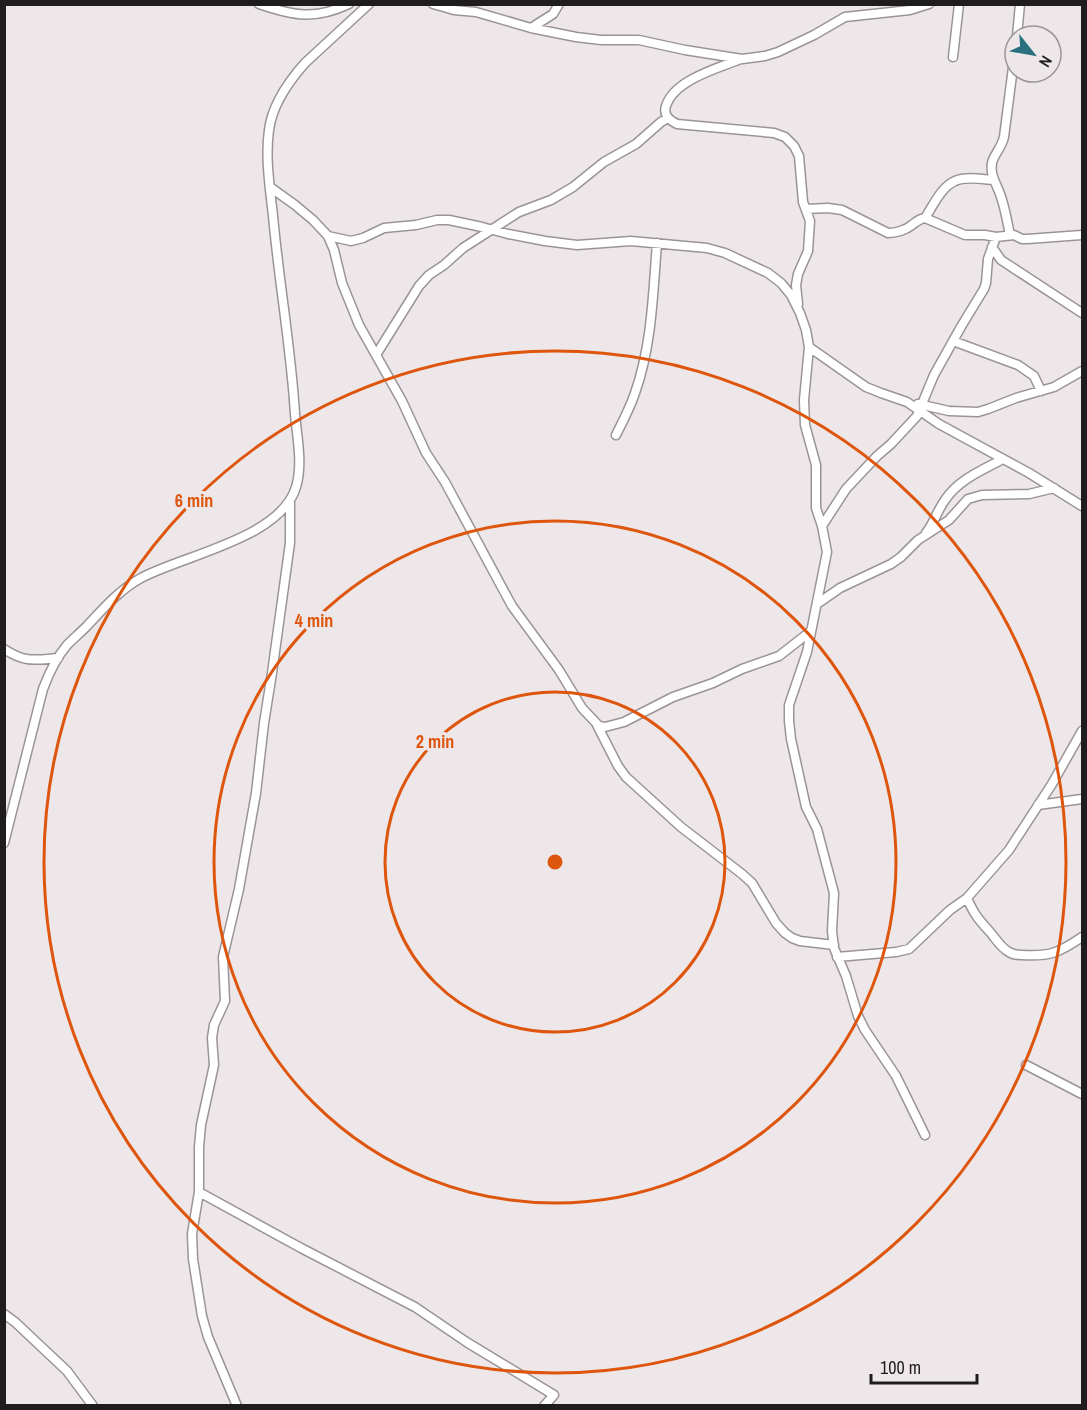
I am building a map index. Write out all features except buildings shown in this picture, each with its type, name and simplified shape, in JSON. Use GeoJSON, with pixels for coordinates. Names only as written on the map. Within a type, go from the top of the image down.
{"type":"FeatureCollection","features":[{"type":"Feature","properties":{"kind":"street"},"geometry":{"type":"LineString","coordinates":[[259,4],[283,12],[308,15],[326,14],[349,4]]}},
{"type":"Feature","properties":{"kind":"street"},"geometry":{"type":"LineString","coordinates":[[4,843],[43,689],[50,672],[68,645],[97,613],[118,594],[140,579],[175,562],[255,531],[280,513],[290,500],[297,482],[298,453],[294,388],[270,187],[269,129],[282,96],[305,63],[369,4]]}},
{"type":"Feature","properties":{"kind":"street"},"geometry":{"type":"LineString","coordinates":[[433,4],[454,10],[476,12],[531,28],[576,37],[601,40],[639,40],[742,59]]}},
{"type":"Feature","properties":{"kind":"street"},"geometry":{"type":"LineString","coordinates":[[531,28],[551,16],[559,4]]}},
{"type":"Feature","properties":{"kind":"street"},"geometry":{"type":"LineString","coordinates":[[953,57],[959,4]]}},
{"type":"Feature","properties":{"kind":"street"},"geometry":{"type":"LineString","coordinates":[[1018,24],[1020,4]]}},
{"type":"Feature","properties":{"kind":"street"},"geometry":{"type":"LineString","coordinates":[[800,313],[796,285],[799,270],[809,247],[810,220],[801,188],[799,156],[794,146],[785,137],[774,133],[677,124],[668,118],[665,109],[676,91],[704,73],[742,59],[778,52],[845,17],[922,5]]}},
{"type":"Feature","properties":{"kind":"street"},"geometry":{"type":"LineString","coordinates":[[1010,235],[1000,193],[993,180],[992,162],[1002,145],[1011,84]]}},
{"type":"Feature","properties":{"kind":"street"},"geometry":{"type":"LineString","coordinates":[[376,355],[424,279],[444,266],[463,248],[519,212],[551,200],[573,187],[604,162],[636,144],[668,118]]}},
{"type":"Feature","properties":{"kind":"street"},"geometry":{"type":"LineString","coordinates":[[925,218],[938,197],[954,181],[993,180]]}},
{"type":"Feature","properties":{"kind":"street"},"geometry":{"type":"LineString","coordinates":[[270,187],[314,220],[328,236],[359,325],[410,417],[426,453],[445,482],[512,606],[559,670],[582,708],[597,724],[626,777],[681,827],[752,883],[776,923],[785,933],[800,941],[834,945]]}},
{"type":"Feature","properties":{"kind":"street"},"geometry":{"type":"LineString","coordinates":[[806,209],[842,210],[888,234],[925,218],[965,235],[996,237],[1014,235],[1022,239],[1083,235]]}},
{"type":"Feature","properties":{"kind":"street"},"geometry":{"type":"LineString","coordinates":[[328,236],[345,241],[357,240],[384,228],[416,225],[437,220],[460,222],[508,234],[577,245],[618,241],[707,248],[725,253],[768,273],[791,295],[806,330],[809,347],[803,411],[816,465],[816,508],[827,552],[807,652],[789,705],[789,721],[801,788],[806,807],[817,829],[834,893],[832,931],[837,957],[846,976],[858,1016],[896,1076],[925,1135]]}},
{"type":"Feature","properties":{"kind":"street"},"geometry":{"type":"LineString","coordinates":[[822,526],[846,489],[915,420],[934,375],[984,289],[987,264],[996,237]]}},
{"type":"Feature","properties":{"kind":"street"},"geometry":{"type":"LineString","coordinates":[[616,435],[636,393],[649,338],[657,243]]}},
{"type":"Feature","properties":{"kind":"street"},"geometry":{"type":"LineString","coordinates":[[992,247],[1001,260],[1083,313]]}},
{"type":"Feature","properties":{"kind":"street"},"geometry":{"type":"LineString","coordinates":[[953,341],[1018,365],[1034,376],[1041,391]]}},
{"type":"Feature","properties":{"kind":"street"},"geometry":{"type":"LineString","coordinates":[[809,347],[866,387],[921,408],[949,411],[978,412],[1054,387],[1083,371]]}},
{"type":"Feature","properties":{"kind":"street"},"geometry":{"type":"LineString","coordinates":[[921,408],[939,424],[1083,506]]}},
{"type":"Feature","properties":{"kind":"street"},"geometry":{"type":"LineString","coordinates":[[924,536],[945,499],[956,486],[1003,459]]}},
{"type":"Feature","properties":{"kind":"street"},"geometry":{"type":"LineString","coordinates":[[818,604],[840,588],[891,564],[924,536],[949,520],[962,504],[973,497],[1029,494],[1054,488]]}},
{"type":"Feature","properties":{"kind":"street"},"geometry":{"type":"LineString","coordinates":[[237,1406],[208,1337],[199,1299],[191,1244],[199,1192],[199,1147],[204,1108],[214,1065],[212,1038],[214,1024],[225,1001],[223,957],[239,889],[256,793],[290,543],[290,500]]}},
{"type":"Feature","properties":{"kind":"street"},"geometry":{"type":"LineString","coordinates":[[597,724],[605,727],[624,722],[673,697],[779,656],[811,630]]}},
{"type":"Feature","properties":{"kind":"street"},"geometry":{"type":"LineString","coordinates":[[4,650],[25,659],[58,658]]}},
{"type":"Feature","properties":{"kind":"street"},"geometry":{"type":"LineString","coordinates":[[837,957],[909,949],[950,910],[967,898],[1009,850],[1083,731]]}},
{"type":"Feature","properties":{"kind":"street"},"geometry":{"type":"LineString","coordinates":[[1038,805],[1083,799]]}},
{"type":"Feature","properties":{"kind":"street"},"geometry":{"type":"LineString","coordinates":[[967,898],[980,922],[998,943],[1013,954],[1034,956],[1052,954],[1083,937]]}},
{"type":"Feature","properties":{"kind":"street"},"geometry":{"type":"LineString","coordinates":[[1026,1065],[1083,1094]]}},
{"type":"Feature","properties":{"kind":"street"},"geometry":{"type":"LineString","coordinates":[[199,1192],[415,1307],[554,1395],[544,1406]]}},
{"type":"Feature","properties":{"kind":"street"},"geometry":{"type":"LineString","coordinates":[[4,1314],[67,1371],[93,1406]]}}]}
